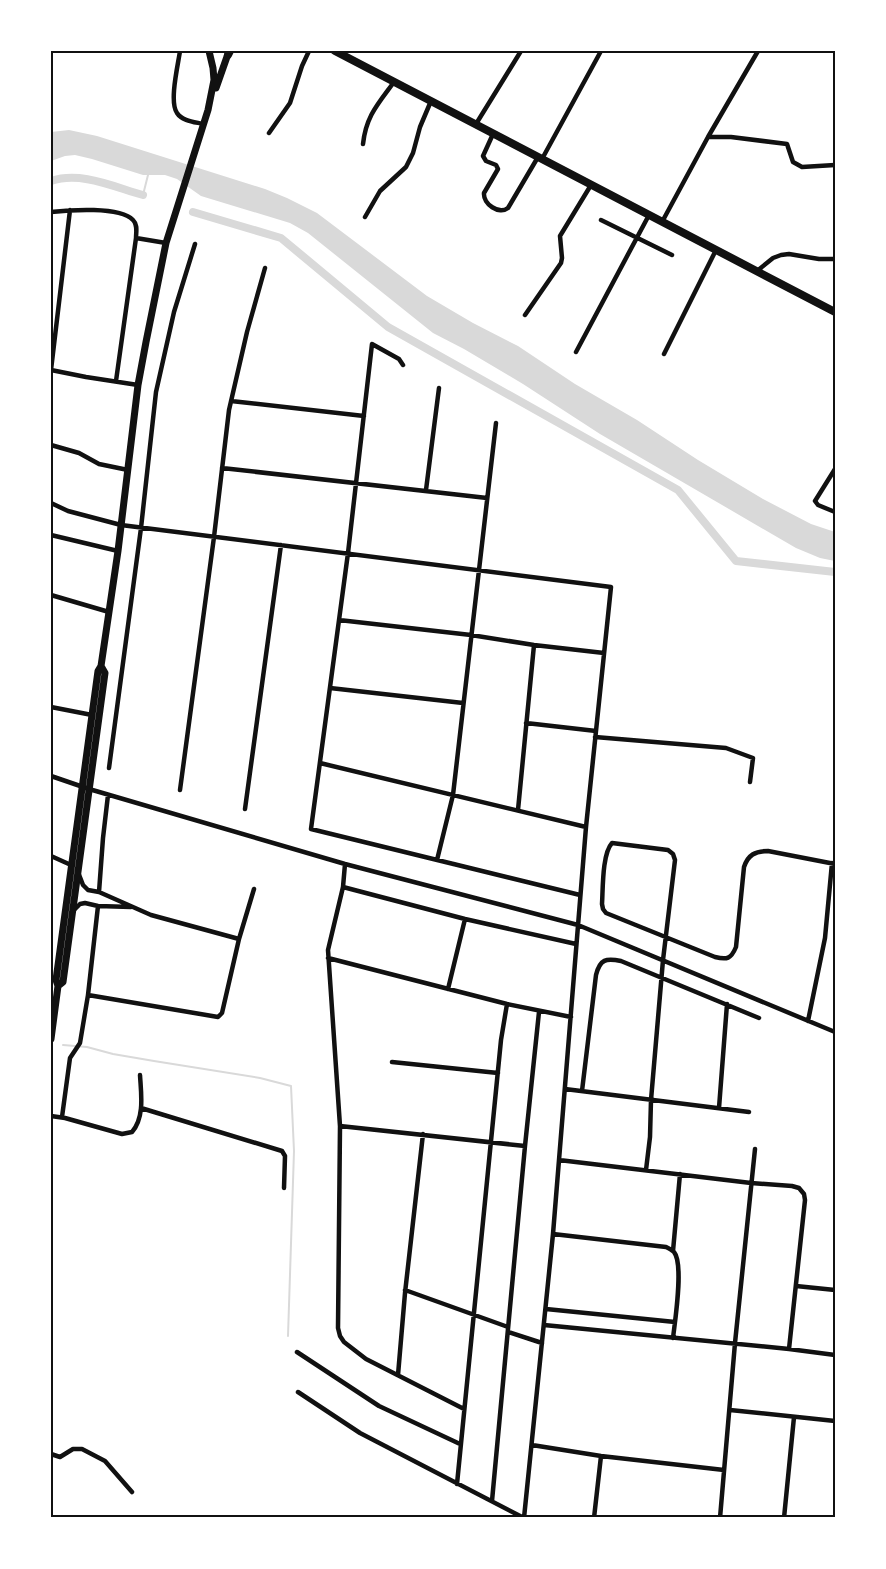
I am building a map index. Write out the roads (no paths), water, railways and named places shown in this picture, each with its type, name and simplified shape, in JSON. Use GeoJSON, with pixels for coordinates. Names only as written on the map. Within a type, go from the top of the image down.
{"type":"FeatureCollection","features":[{"type":"Feature","properties":{"kind":"main road"},"geometry":{"type":"LineString","coordinates":[[208,110],[214,80],[209,51]]}},
{"type":"Feature","properties":{"kind":"main road"},"geometry":{"type":"LineString","coordinates":[[335,51],[835,312]]}},
{"type":"Feature","properties":{"kind":"main road"},"geometry":{"type":"LineString","coordinates":[[85,788],[98,671],[101,666],[118,551],[138,385],[154,294],[181,192],[229,52]]}},
{"type":"Feature","properties":{"kind":"main road"},"geometry":{"type":"LineString","coordinates":[[51,1039],[54,985],[105,673],[101,666]]}},
{"type":"Feature","properties":{"kind":"main road"},"geometry":{"type":"LineString","coordinates":[[54,985],[63,982],[72,913],[74,868]]}},
{"type":"Feature","properties":{"kind":"street"},"geometry":{"type":"LineString","coordinates":[[180,51],[173,99],[174,107],[182,118],[203,124]]}},
{"type":"Feature","properties":{"kind":"street"},"geometry":{"type":"LineString","coordinates":[[269,133],[290,103],[309,51]]}},
{"type":"Feature","properties":{"kind":"street"},"geometry":{"type":"LineString","coordinates":[[476,124],[521,51]]}},
{"type":"Feature","properties":{"kind":"street"},"geometry":{"type":"LineString","coordinates":[[493,134],[483,156],[486,161],[496,165],[498,169],[484,197],[486,203],[504,211],[540,158],[601,51]]}},
{"type":"Feature","properties":{"kind":"street"},"geometry":{"type":"LineString","coordinates":[[662,222],[758,51]]}},
{"type":"Feature","properties":{"kind":"street"},"geometry":{"type":"LineString","coordinates":[[363,144],[364,131],[371,113],[394,82]]}},
{"type":"Feature","properties":{"kind":"street"},"geometry":{"type":"LineString","coordinates":[[365,217],[381,191],[406,167],[431,101]]}},
{"type":"Feature","properties":{"kind":"street"},"geometry":{"type":"LineString","coordinates":[[708,137],[732,137],[787,144],[793,162],[802,167],[835,165]]}},
{"type":"Feature","properties":{"kind":"street"},"geometry":{"type":"LineString","coordinates":[[525,315],[561,263],[560,236],[591,185]]}},
{"type":"Feature","properties":{"kind":"street"},"geometry":{"type":"LineString","coordinates":[[70,210],[51,370],[138,385]]}},
{"type":"Feature","properties":{"kind":"street"},"geometry":{"type":"LineString","coordinates":[[51,212],[96,210],[125,214],[133,220],[137,227],[116,381]]}},
{"type":"Feature","properties":{"kind":"street"},"geometry":{"type":"LineString","coordinates":[[576,352],[649,215]]}},
{"type":"Feature","properties":{"kind":"street"},"geometry":{"type":"LineString","coordinates":[[602,220],[672,255]]}},
{"type":"Feature","properties":{"kind":"street"},"geometry":{"type":"LineString","coordinates":[[136,238],[166,243]]}},
{"type":"Feature","properties":{"kind":"street"},"geometry":{"type":"LineString","coordinates":[[109,768],[141,528],[156,392],[174,312],[195,244]]}},
{"type":"Feature","properties":{"kind":"street"},"geometry":{"type":"LineString","coordinates":[[664,354],[716,250]]}},
{"type":"Feature","properties":{"kind":"street"},"geometry":{"type":"LineString","coordinates":[[757,271],[772,258],[781,255],[835,259]]}},
{"type":"Feature","properties":{"kind":"street"},"geometry":{"type":"LineString","coordinates":[[180,790],[231,401],[265,268]]}},
{"type":"Feature","properties":{"kind":"street"},"geometry":{"type":"LineString","coordinates":[[402,365],[399,359],[372,344],[348,553],[311,829],[580,895]]}},
{"type":"Feature","properties":{"kind":"street"},"geometry":{"type":"LineString","coordinates":[[426,490],[439,388]]}},
{"type":"Feature","properties":{"kind":"street"},"geometry":{"type":"LineString","coordinates":[[231,401],[364,416]]}},
{"type":"Feature","properties":{"kind":"street"},"geometry":{"type":"LineString","coordinates":[[437,860],[453,795],[496,423]]}},
{"type":"Feature","properties":{"kind":"street"},"geometry":{"type":"LineString","coordinates":[[51,445],[79,453],[99,464],[128,470]]}},
{"type":"Feature","properties":{"kind":"street"},"geometry":{"type":"LineString","coordinates":[[222,468],[487,498]]}},
{"type":"Feature","properties":{"kind":"street"},"geometry":{"type":"LineString","coordinates":[[835,469],[815,501],[818,505],[835,512]]}},
{"type":"Feature","properties":{"kind":"street"},"geometry":{"type":"LineString","coordinates":[[51,503],[68,511],[121,525],[610,587],[580,895],[553,1234],[524,1518],[360,1433],[298,1392]]}},
{"type":"Feature","properties":{"kind":"street"},"geometry":{"type":"LineString","coordinates":[[51,535],[118,551]]}},
{"type":"Feature","properties":{"kind":"street"},"geometry":{"type":"LineString","coordinates":[[245,809],[281,545]]}},
{"type":"Feature","properties":{"kind":"street"},"geometry":{"type":"LineString","coordinates":[[51,595],[109,612]]}},
{"type":"Feature","properties":{"kind":"street"},"geometry":{"type":"LineString","coordinates":[[339,620],[471,635],[604,654]]}},
{"type":"Feature","properties":{"kind":"street"},"geometry":{"type":"LineString","coordinates":[[518,810],[534,645]]}},
{"type":"Feature","properties":{"kind":"street"},"geometry":{"type":"LineString","coordinates":[[330,688],[463,703]]}},
{"type":"Feature","properties":{"kind":"street"},"geometry":{"type":"LineString","coordinates":[[51,707],[92,715]]}},
{"type":"Feature","properties":{"kind":"street"},"geometry":{"type":"LineString","coordinates":[[526,723],[596,734],[726,748],[753,758],[750,782]]}},
{"type":"Feature","properties":{"kind":"street"},"geometry":{"type":"LineString","coordinates":[[320,763],[586,827]]}},
{"type":"Feature","properties":{"kind":"street"},"geometry":{"type":"LineString","coordinates":[[51,776],[108,795],[345,864],[578,925],[835,1032]]}},
{"type":"Feature","properties":{"kind":"street"},"geometry":{"type":"LineString","coordinates":[[99,892],[108,795]]}},
{"type":"Feature","properties":{"kind":"street"},"geometry":{"type":"LineString","coordinates":[[646,1170],[651,1137],[651,1100],[663,960],[666,937],[675,860],[674,854],[668,850],[612,843],[607,855],[603,889],[603,909],[606,913],[666,937],[715,957],[728,958],[736,947],[744,867],[751,855],[759,851],[768,851],[834,864],[825,938],[808,1021]]}},
{"type":"Feature","properties":{"kind":"street"},"geometry":{"type":"LineString","coordinates":[[51,856],[74,868],[88,890],[99,892],[151,915],[239,939]]}},
{"type":"Feature","properties":{"kind":"street"},"geometry":{"type":"LineString","coordinates":[[345,864],[343,887],[329,942],[328,958],[340,1126],[338,1328],[344,1342],[366,1359],[464,1409]]}},
{"type":"Feature","properties":{"kind":"street"},"geometry":{"type":"LineString","coordinates":[[343,887],[465,919],[576,944]]}},
{"type":"Feature","properties":{"kind":"street"},"geometry":{"type":"LineString","coordinates":[[88,995],[218,1017],[222,1013],[239,939],[254,889]]}},
{"type":"Feature","properties":{"kind":"street"},"geometry":{"type":"LineString","coordinates":[[72,913],[80,904],[85,903],[98,906],[134,907]]}},
{"type":"Feature","properties":{"kind":"street"},"geometry":{"type":"LineString","coordinates":[[62,1118],[70,1058],[80,1043],[98,906]]}},
{"type":"Feature","properties":{"kind":"street"},"geometry":{"type":"LineString","coordinates":[[448,989],[465,919]]}},
{"type":"Feature","properties":{"kind":"street"},"geometry":{"type":"LineString","coordinates":[[328,958],[539,1012],[571,1017]]}},
{"type":"Feature","properties":{"kind":"street"},"geometry":{"type":"LineString","coordinates":[[582,1091],[596,975],[600,964],[608,959],[621,961],[759,1018]]}},
{"type":"Feature","properties":{"kind":"street"},"geometry":{"type":"LineString","coordinates":[[457,1484],[501,1040],[507,1004]]}},
{"type":"Feature","properties":{"kind":"street"},"geometry":{"type":"LineString","coordinates":[[719,1108],[727,1004]]}},
{"type":"Feature","properties":{"kind":"street"},"geometry":{"type":"LineString","coordinates":[[492,1501],[539,1012]]}},
{"type":"Feature","properties":{"kind":"street"},"geometry":{"type":"LineString","coordinates":[[392,1062],[498,1073]]}},
{"type":"Feature","properties":{"kind":"street"},"geometry":{"type":"LineString","coordinates":[[51,1116],[122,1134],[132,1132],[139,1122],[141,1108],[140,1075]]}},
{"type":"Feature","properties":{"kind":"street"},"geometry":{"type":"LineString","coordinates":[[565,1089],[749,1112]]}},
{"type":"Feature","properties":{"kind":"street"},"geometry":{"type":"LineString","coordinates":[[141,1108],[282,1151],[285,1156],[284,1188]]}},
{"type":"Feature","properties":{"kind":"street"},"geometry":{"type":"LineString","coordinates":[[340,1126],[525,1146]]}},
{"type":"Feature","properties":{"kind":"street"},"geometry":{"type":"LineString","coordinates":[[398,1375],[405,1290],[423,1134]]}},
{"type":"Feature","properties":{"kind":"street"},"geometry":{"type":"LineString","coordinates":[[720,1518],[755,1149]]}},
{"type":"Feature","properties":{"kind":"street"},"geometry":{"type":"LineString","coordinates":[[559,1160],[799,1188],[805,1200],[789,1349]]}},
{"type":"Feature","properties":{"kind":"street"},"geometry":{"type":"LineString","coordinates":[[673,1251],[680,1174]]}},
{"type":"Feature","properties":{"kind":"street"},"geometry":{"type":"LineString","coordinates":[[553,1234],[666,1247],[673,1251],[678,1267],[673,1338]]}},
{"type":"Feature","properties":{"kind":"street"},"geometry":{"type":"LineString","coordinates":[[796,1286],[835,1290]]}},
{"type":"Feature","properties":{"kind":"street"},"geometry":{"type":"LineString","coordinates":[[405,1290],[474,1314],[542,1343]]}},
{"type":"Feature","properties":{"kind":"street"},"geometry":{"type":"LineString","coordinates":[[546,1309],[675,1322]]}},
{"type":"Feature","properties":{"kind":"street"},"geometry":{"type":"LineString","coordinates":[[544,1325],[835,1355]]}},
{"type":"Feature","properties":{"kind":"street"},"geometry":{"type":"LineString","coordinates":[[297,1352],[379,1406],[460,1444]]}},
{"type":"Feature","properties":{"kind":"street"},"geometry":{"type":"LineString","coordinates":[[730,1410],[835,1421]]}},
{"type":"Feature","properties":{"kind":"street"},"geometry":{"type":"LineString","coordinates":[[784,1518],[794,1417]]}},
{"type":"Feature","properties":{"kind":"street"},"geometry":{"type":"LineString","coordinates":[[532,1445],[601,1456],[724,1470]]}},
{"type":"Feature","properties":{"kind":"street"},"geometry":{"type":"LineString","coordinates":[[51,1454],[60,1457],[73,1449],[82,1449],[109,1464],[132,1492]]}},
{"type":"Feature","properties":{"kind":"street"},"geometry":{"type":"LineString","coordinates":[[594,1518],[601,1456]]}},
{"type":"Feature","properties":{"kind":"waterway"},"geometry":{"type":"LineString","coordinates":[[143,195],[148,175]]}},
{"type":"Feature","properties":{"kind":"waterway"},"geometry":{"type":"LineString","coordinates":[[51,181],[62,178],[86,179],[143,195]]}},
{"type":"Feature","properties":{"kind":"waterway"},"geometry":{"type":"LineString","coordinates":[[193,212],[281,238],[388,327],[678,490],[736,561],[835,572]]}},
{"type":"Feature","properties":{"kind":"waterway"},"geometry":{"type":"LineString","coordinates":[[63,1045],[87,1047],[113,1054],[260,1078],[291,1086],[294,1151],[288,1336]]}}]}
